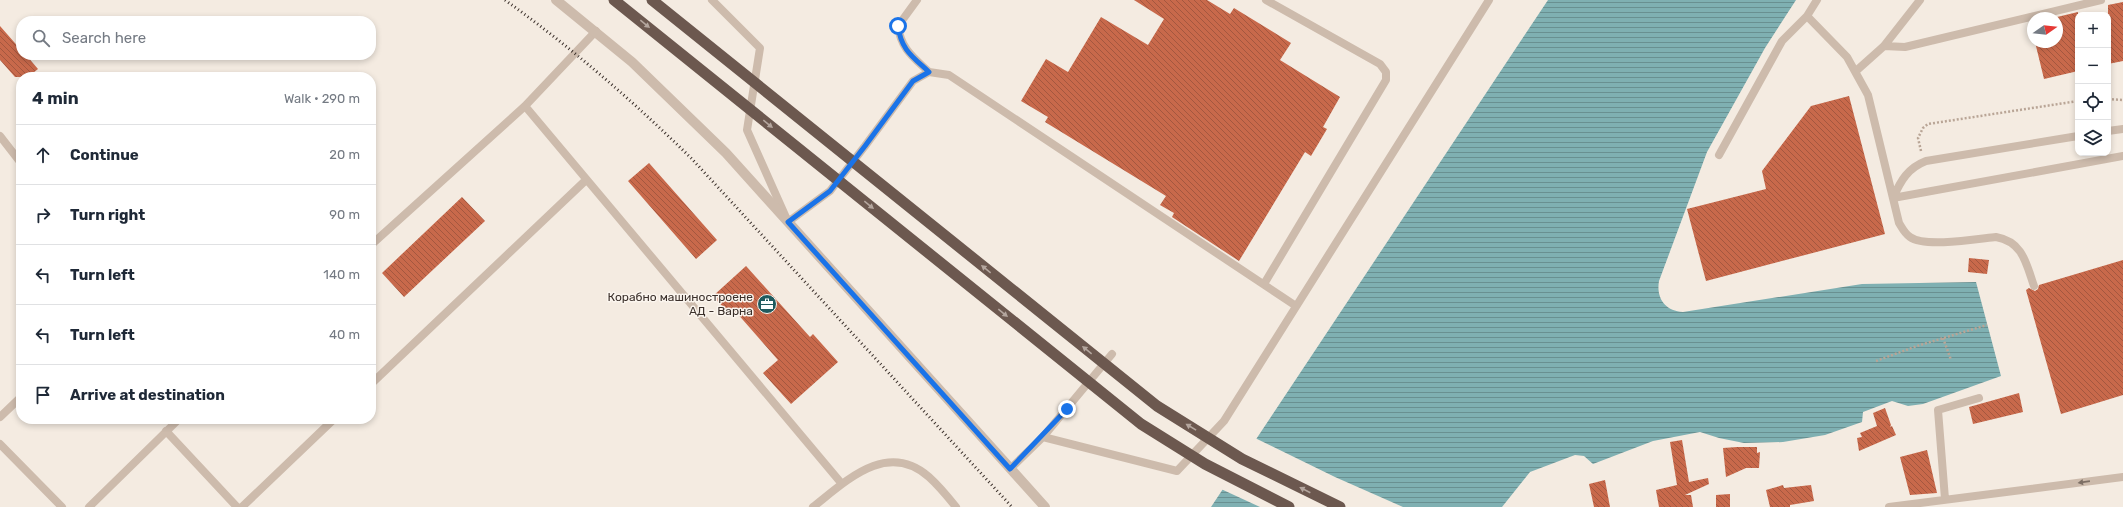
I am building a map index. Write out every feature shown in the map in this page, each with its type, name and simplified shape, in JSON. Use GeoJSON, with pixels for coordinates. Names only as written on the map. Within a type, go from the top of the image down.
{"type":"FeatureCollection","features":[{"type":"Feature","properties":{"kind":"highway"},"geometry":{"type":"LineString","coordinates":[[614,0],[1141,424],[1205,464],[1289,507]]}},
{"type":"Feature","properties":{"kind":"highway"},"geometry":{"type":"LineString","coordinates":[[652,0],[1157,406],[1242,458],[1340,507]]}},
{"type":"Feature","properties":{"kind":"street"},"geometry":{"type":"LineString","coordinates":[[556,0],[596,31],[637,67],[715,142],[1045,507]]}},
{"type":"Feature","properties":{"kind":"lane"},"geometry":{"type":"LineString","coordinates":[[712,0],[760,48],[747,130],[788,222],[830,191],[913,81],[929,72],[948,74],[1296,306]]}},
{"type":"Feature","properties":{"kind":"lane"},"geometry":{"type":"LineString","coordinates":[[917,0],[898,26],[900,39],[907,51],[929,72]]}},
{"type":"Feature","properties":{"kind":"lane"},"geometry":{"type":"LineString","coordinates":[[1264,284],[1386,80],[1386,72],[1380,64],[1266,0]]}},
{"type":"Feature","properties":{"kind":"lane"},"geometry":{"type":"LineString","coordinates":[[1043,437],[1177,471],[1224,421],[1489,0]]}},
{"type":"Feature","properties":{"kind":"lane"},"geometry":{"type":"LineString","coordinates":[[1719,155],[1782,41],[1807,16],[1817,0]]}},
{"type":"Feature","properties":{"kind":"lane"},"geometry":{"type":"LineString","coordinates":[[1856,71],[1884,46],[1920,0]]}},
{"type":"Feature","properties":{"kind":"lane"},"geometry":{"type":"LineString","coordinates":[[1884,46],[1905,47],[2101,0]]}},
{"type":"Feature","properties":{"kind":"lane"},"geometry":{"type":"LineString","coordinates":[[1807,16],[1847,57],[1868,95],[1899,223],[1904,231],[1911,238],[1920,242],[1996,236],[2005,238],[2014,243],[2020,250],[2034,286]]}},
{"type":"Feature","properties":{"kind":"lane"},"geometry":{"type":"LineString","coordinates":[[376,241],[525,106],[596,31]]}},
{"type":"Feature","properties":{"kind":"lane"},"geometry":{"type":"LineString","coordinates":[[525,106],[842,484]]}},
{"type":"Feature","properties":{"kind":"lane"},"geometry":{"type":"LineString","coordinates":[[2111,131],[2123,129]]}},
{"type":"Feature","properties":{"kind":"lane"},"geometry":{"type":"LineString","coordinates":[[0,136],[16,157]]}},
{"type":"Feature","properties":{"kind":"lane"},"geometry":{"type":"LineString","coordinates":[[1893,198],[1906,173],[1915,165],[1934,159],[2075,136]]}},
{"type":"Feature","properties":{"kind":"lane"},"geometry":{"type":"LineString","coordinates":[[1893,198],[2123,156]]}},
{"type":"Feature","properties":{"kind":"lane"},"geometry":{"type":"LineString","coordinates":[[376,379],[586,180]]}},
{"type":"Feature","properties":{"kind":"lane"},"geometry":{"type":"LineString","coordinates":[[1010,469],[1043,437],[1112,354]]}},
{"type":"Feature","properties":{"kind":"lane"},"geometry":{"type":"LineString","coordinates":[[1944,499],[1938,410],[1979,398]]}},
{"type":"Feature","properties":{"kind":"lane"},"geometry":{"type":"LineString","coordinates":[[0,417],[16,402]]}},
{"type":"Feature","properties":{"kind":"lane"},"geometry":{"type":"LineString","coordinates":[[89,507],[174,424]]}},
{"type":"Feature","properties":{"kind":"lane"},"geometry":{"type":"LineString","coordinates":[[242,507],[329,424]]}},
{"type":"Feature","properties":{"kind":"lane"},"geometry":{"type":"LineString","coordinates":[[166,431],[237,507]]}},
{"type":"Feature","properties":{"kind":"lane"},"geometry":{"type":"LineString","coordinates":[[0,444],[62,507]]}},
{"type":"Feature","properties":{"kind":"lane"},"geometry":{"type":"LineString","coordinates":[[813,507],[861,470],[879,464],[898,463],[915,468],[929,477],[956,507]]}},
{"type":"Feature","properties":{"kind":"lane"},"geometry":{"type":"LineString","coordinates":[[1889,507],[2123,476]]}},
{"type":"Feature","properties":{"kind":"path"},"geometry":{"type":"LineString","coordinates":[[2111,99],[2123,100]]}},
{"type":"Feature","properties":{"kind":"path"},"geometry":{"type":"LineString","coordinates":[[1934,159],[1923,154],[1918,144],[1920,133],[1928,124],[2075,101]]}},
{"type":"Feature","properties":{"kind":"path"},"geometry":{"type":"LineString","coordinates":[[1876,361],[1943,338],[1987,325]]}},
{"type":"Feature","properties":{"kind":"path"},"geometry":{"type":"LineString","coordinates":[[1943,338],[1951,360]]}},
{"type":"Feature","properties":{"kind":"water"},"geometry":{"type":"Polygon","coordinates":[[[1548,0],[1796,0],[1765,48],[1707,152],[1659,281],[1659,293],[1663,302],[1667,306],[1671,309],[1683,312],[1862,284],[1976,282],[2001,376],[1923,404],[1908,406],[1892,401],[1863,412],[1862,422],[1825,435],[1783,442],[1744,443],[1719,438],[1700,432],[1653,441],[1593,464],[1584,456],[1575,455],[1530,472],[1502,507],[1211,507],[1548,0]]]}},
{"type":"Feature","properties":{"kind":"pier"},"geometry":{"type":"Polygon","coordinates":[[[1255,438],[1335,477],[1403,507],[1260,507],[1221,489],[1255,438]]]}},
{"type":"Feature","properties":{"kind":"building"},"geometry":{"type":"Polygon","coordinates":[[[1134,0],[1207,0],[1230,14],[1234,8],[1291,43],[1280,60],[1340,97],[1323,127],[1327,129],[1311,156],[1305,152],[1239,261],[1172,217],[1174,213],[1160,205],[1166,196],[1045,122],[1048,117],[1021,101],[1046,59],[1068,72],[1101,17],[1148,45],[1164,19],[1134,0]]]}},
{"type":"Feature","properties":{"kind":"building"},"geometry":{"type":"Polygon","coordinates":[[[2123,2],[2123,61],[2111,63],[2111,12],[2108,12],[2108,5],[2123,2]]]}},
{"type":"Feature","properties":{"kind":"building"},"geometry":{"type":"Polygon","coordinates":[[[2075,13],[2075,72],[2044,79],[2036,48],[2063,48],[2063,16],[2075,13]]]}},
{"type":"Feature","properties":{"kind":"building"},"geometry":{"type":"Polygon","coordinates":[[[0,26],[16,44],[16,60],[30,60],[38,69],[34,72],[16,72],[15,77],[0,60],[0,26]]]}},
{"type":"Feature","properties":{"kind":"building"},"geometry":{"type":"Polygon","coordinates":[[[1849,96],[1885,234],[1706,281],[1687,209],[1766,189],[1762,171],[1811,106],[1849,96]]]}},
{"type":"Feature","properties":{"kind":"building"},"geometry":{"type":"Polygon","coordinates":[[[649,163],[717,240],[696,259],[628,181],[649,163]]]}},
{"type":"Feature","properties":{"kind":"building"},"geometry":{"type":"Polygon","coordinates":[[[462,197],[485,221],[404,297],[382,273],[462,197]]]}},
{"type":"Feature","properties":{"kind":"building"},"geometry":{"type":"Polygon","coordinates":[[[1969,258],[1989,260],[1987,274],[1968,272],[1969,258]]]}},
{"type":"Feature","properties":{"kind":"building"},"geometry":{"type":"Polygon","coordinates":[[[2123,260],[2123,395],[2061,414],[2026,290],[2029,288],[2035,291],[2038,289],[2039,285],[2123,260]]]}},
{"type":"Feature","properties":{"kind":"building"},"geometry":{"type":"Polygon","coordinates":[[[746,266],[810,337],[813,334],[838,362],[791,404],[763,373],[778,360],[736,312],[731,316],[713,296],[746,266]]]}},
{"type":"Feature","properties":{"kind":"building"},"geometry":{"type":"Polygon","coordinates":[[[2019,393],[2023,412],[1973,424],[1969,407],[2019,393]]]}},
{"type":"Feature","properties":{"kind":"building"},"geometry":{"type":"Polygon","coordinates":[[[1885,408],[1891,425],[1890,427],[1892,426],[1896,435],[1859,451],[1857,438],[1862,437],[1860,433],[1877,426],[1873,413],[1885,408]]]}},
{"type":"Feature","properties":{"kind":"building"},"geometry":{"type":"Polygon","coordinates":[[[1682,440],[1689,482],[1708,478],[1709,484],[1685,495],[1691,495],[1693,507],[1659,507],[1656,490],[1677,485],[1670,442],[1682,440]]]}},
{"type":"Feature","properties":{"kind":"building"},"geometry":{"type":"Polygon","coordinates":[[[1757,447],[1757,453],[1760,452],[1759,468],[1746,468],[1726,477],[1723,448],[1757,447]]]}},
{"type":"Feature","properties":{"kind":"building"},"geometry":{"type":"Polygon","coordinates":[[[1927,450],[1937,493],[1910,495],[1900,457],[1927,450]]]}},
{"type":"Feature","properties":{"kind":"building"},"geometry":{"type":"Polygon","coordinates":[[[1605,480],[1610,507],[1594,507],[1589,484],[1605,480]]]}},
{"type":"Feature","properties":{"kind":"building"},"geometry":{"type":"Polygon","coordinates":[[[1783,485],[1784,488],[1811,485],[1814,501],[1790,505],[1790,507],[1770,507],[1766,490],[1783,485]]]}},
{"type":"Feature","properties":{"kind":"building"},"geometry":{"type":"Polygon","coordinates":[[[1730,494],[1730,507],[1716,507],[1716,495],[1730,494]]]}},
{"type":"Feature","properties":{"kind":"railway"},"geometry":{"type":"LineString","coordinates":[[505,0],[530,18],[602,76],[692,159],[1012,507]]}},
{"type":"Feature","properties":{"kind":"place","name":"Корабно машиностроене АД - Варна"},"geometry":{"type":"Point","coordinates":[767,304]}},
{"type":"Feature","properties":{"kind":"route"},"geometry":{"type":"LineString","coordinates":[[898,26],[900,39],[907,51],[929,72],[913,81],[830,191],[788,222],[1010,469],[1043,437],[1067,409]]}}]}
